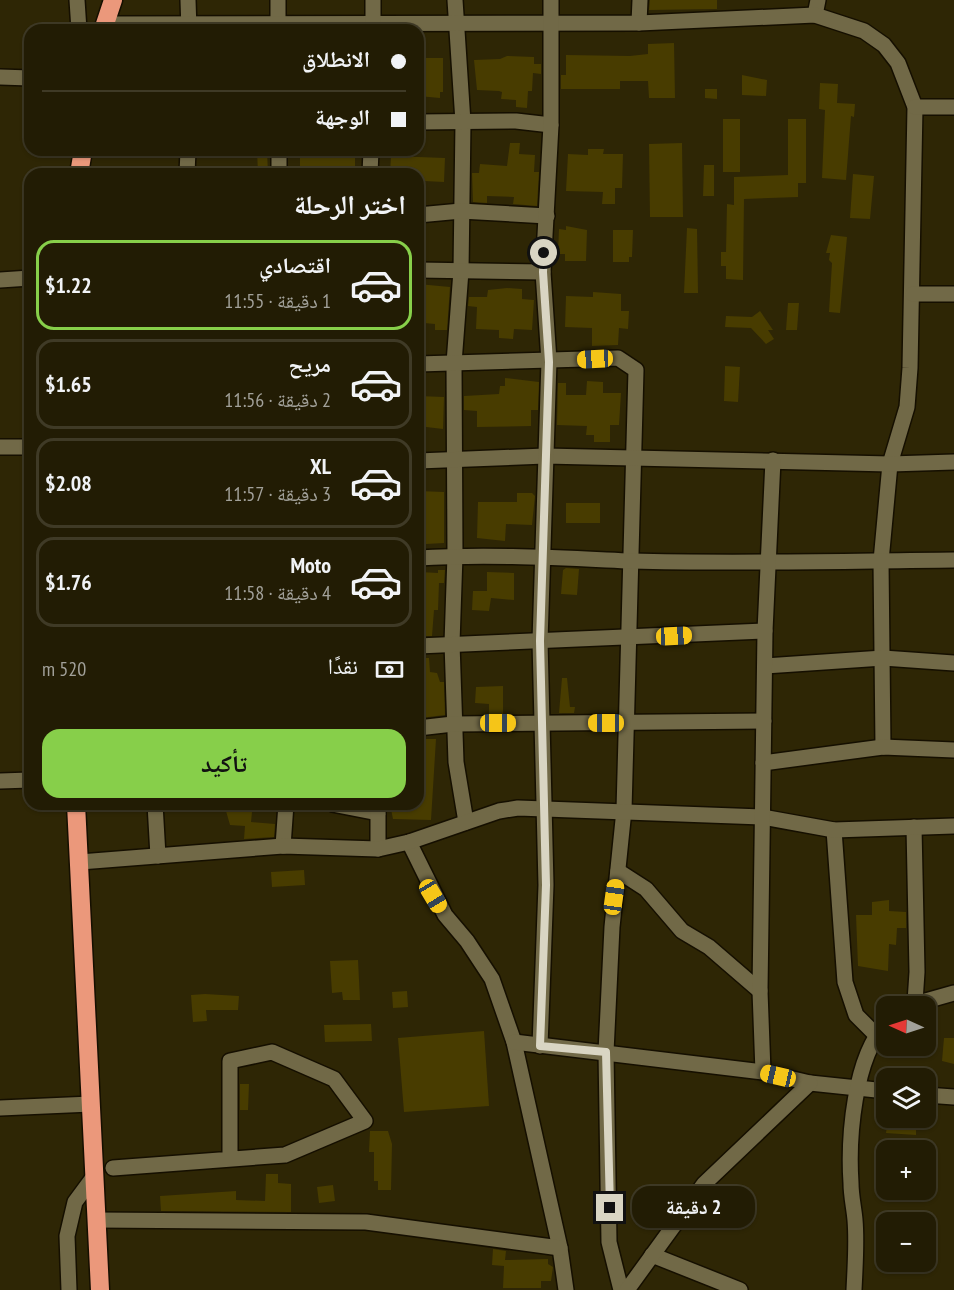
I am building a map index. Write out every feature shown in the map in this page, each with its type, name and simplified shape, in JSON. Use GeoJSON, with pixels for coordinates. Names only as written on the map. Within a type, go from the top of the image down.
{"type":"FeatureCollection","features":[{"type":"Feature","properties":{"kind":"highway"},"geometry":{"type":"LineString","coordinates":[[105,24],[113,0]]}},
{"type":"Feature","properties":{"kind":"highway"},"geometry":{"type":"LineString","coordinates":[[76,810],[100,1290]]}},
{"type":"Feature","properties":{"kind":"street"},"geometry":{"type":"LineString","coordinates":[[77,0],[79,24]]}},
{"type":"Feature","properties":{"kind":"street"},"geometry":{"type":"LineString","coordinates":[[188,0],[189,24]]}},
{"type":"Feature","properties":{"kind":"street"},"geometry":{"type":"LineString","coordinates":[[278,0],[278,24]]}},
{"type":"Feature","properties":{"kind":"street"},"geometry":{"type":"LineString","coordinates":[[373,0],[373,24]]}},
{"type":"Feature","properties":{"kind":"street"},"geometry":{"type":"LineString","coordinates":[[455,0],[463,122],[461,271],[454,363],[453,724],[456,762],[466,822]]}},
{"type":"Feature","properties":{"kind":"street"},"geometry":{"type":"LineString","coordinates":[[540,1046],[546,885],[540,641],[549,362],[543,272],[551,125],[551,0]]}},
{"type":"Feature","properties":{"kind":"street"},"geometry":{"type":"LineString","coordinates":[[639,23],[640,0]]}},
{"type":"Feature","properties":{"kind":"street"},"geometry":{"type":"LineString","coordinates":[[424,26],[639,23],[816,8],[864,31],[884,45],[898,63],[915,107],[912,214],[913,294],[907,407],[890,464],[881,561],[884,658],[883,747]]}},
{"type":"Feature","properties":{"kind":"street"},"geometry":{"type":"LineString","coordinates":[[0,77],[24,78]]}},
{"type":"Feature","properties":{"kind":"street"},"geometry":{"type":"LineString","coordinates":[[915,107],[954,107]]}},
{"type":"Feature","properties":{"kind":"street"},"geometry":{"type":"LineString","coordinates":[[424,122],[516,121],[551,125]]}},
{"type":"Feature","properties":{"kind":"street"},"geometry":{"type":"LineString","coordinates":[[424,214],[461,211],[547,216]]}},
{"type":"Feature","properties":{"kind":"street"},"geometry":{"type":"LineString","coordinates":[[424,270],[543,272]]}},
{"type":"Feature","properties":{"kind":"street"},"geometry":{"type":"LineString","coordinates":[[0,280],[24,278]]}},
{"type":"Feature","properties":{"kind":"street"},"geometry":{"type":"LineString","coordinates":[[913,294],[954,294]]}},
{"type":"Feature","properties":{"kind":"street"},"geometry":{"type":"LineString","coordinates":[[424,364],[549,362],[618,358],[636,370],[631,458],[631,561],[624,810],[612,927],[606,1052],[609,1242],[621,1290]]}},
{"type":"Feature","properties":{"kind":"street"},"geometry":{"type":"LineString","coordinates":[[0,447],[24,447]]}},
{"type":"Feature","properties":{"kind":"street"},"geometry":{"type":"LineString","coordinates":[[424,461],[545,456],[890,464],[954,462]]}},
{"type":"Feature","properties":{"kind":"street"},"geometry":{"type":"LineString","coordinates":[[763,1072],[760,991],[765,631],[774,460]]}},
{"type":"Feature","properties":{"kind":"street"},"geometry":{"type":"LineString","coordinates":[[424,558],[455,555],[542,556],[631,561],[768,562],[954,560]]}},
{"type":"Feature","properties":{"kind":"street"},"geometry":{"type":"LineString","coordinates":[[424,645],[629,639],[765,631]]}},
{"type":"Feature","properties":{"kind":"street"},"geometry":{"type":"LineString","coordinates":[[765,666],[884,658],[954,663]]}},
{"type":"Feature","properties":{"kind":"street"},"geometry":{"type":"LineString","coordinates":[[424,727],[453,724],[764,721]]}},
{"type":"Feature","properties":{"kind":"street"},"geometry":{"type":"LineString","coordinates":[[763,763],[883,747],[954,750]]}},
{"type":"Feature","properties":{"kind":"street"},"geometry":{"type":"LineString","coordinates":[[0,781],[24,780]]}},
{"type":"Feature","properties":{"kind":"street"},"geometry":{"type":"LineString","coordinates":[[80,862],[283,846],[378,849],[409,842],[499,811],[545,807],[762,817],[834,830],[954,826]]}},
{"type":"Feature","properties":{"kind":"street"},"geometry":{"type":"LineString","coordinates":[[155,810],[158,856]]}},
{"type":"Feature","properties":{"kind":"street"},"geometry":{"type":"LineString","coordinates":[[283,846],[286,810]]}},
{"type":"Feature","properties":{"kind":"street"},"geometry":{"type":"LineString","coordinates":[[378,810],[378,849]]}},
{"type":"Feature","properties":{"kind":"street"},"geometry":{"type":"LineString","coordinates":[[912,996],[917,972],[914,827]]}},
{"type":"Feature","properties":{"kind":"street"},"geometry":{"type":"LineString","coordinates":[[834,830],[845,982],[856,1015],[876,1035],[858,1088],[850,1181],[855,1220],[854,1290],[864,1290]]}},
{"type":"Feature","properties":{"kind":"street"},"geometry":{"type":"LineString","coordinates":[[409,842],[445,915],[467,941],[492,979],[514,1042],[560,1248],[566,1290]]}},
{"type":"Feature","properties":{"kind":"street"},"geometry":{"type":"LineString","coordinates":[[618,871],[646,889],[682,931],[710,947],[760,991]]}},
{"type":"Feature","properties":{"kind":"street"},"geometry":{"type":"LineString","coordinates":[[936,998],[954,993]]}},
{"type":"Feature","properties":{"kind":"street"},"geometry":{"type":"LineString","coordinates":[[514,1042],[763,1072],[810,1083],[876,1090]]}},
{"type":"Feature","properties":{"kind":"street"},"geometry":{"type":"LineString","coordinates":[[113,1168],[285,1155],[365,1121],[334,1079],[272,1053],[230,1061],[230,1159]]}},
{"type":"Feature","properties":{"kind":"street"},"geometry":{"type":"LineString","coordinates":[[627,1290],[704,1184],[810,1083]]}},
{"type":"Feature","properties":{"kind":"street"},"geometry":{"type":"LineString","coordinates":[[936,1096],[954,1097]]}},
{"type":"Feature","properties":{"kind":"street"},"geometry":{"type":"LineString","coordinates":[[0,1108],[91,1104]]}},
{"type":"Feature","properties":{"kind":"street"},"geometry":{"type":"LineString","coordinates":[[69,1290],[68,1236],[75,1202],[96,1175]]}},
{"type":"Feature","properties":{"kind":"street"},"geometry":{"type":"LineString","coordinates":[[96,1221],[366,1222],[560,1248]]}},
{"type":"Feature","properties":{"kind":"street"},"geometry":{"type":"LineString","coordinates":[[652,1255],[740,1290]]}},
{"type":"Feature","properties":{"kind":"building"},"geometry":{"type":"Polygon","coordinates":[[[650,0],[717,0],[717,9],[649,10],[650,0]]]}},
{"type":"Feature","properties":{"kind":"building"},"geometry":{"type":"Polygon","coordinates":[[[674,43],[675,98],[649,98],[648,81],[620,81],[620,89],[561,89],[561,75],[566,75],[566,55],[648,54],[648,44],[674,43]]]}},
{"type":"Feature","properties":{"kind":"building"},"geometry":{"type":"Polygon","coordinates":[[[507,56],[534,57],[534,64],[541,64],[541,74],[533,73],[532,91],[528,91],[527,108],[516,107],[516,100],[501,99],[502,92],[477,90],[474,60],[500,59],[507,56]]]}},
{"type":"Feature","properties":{"kind":"building"},"geometry":{"type":"Polygon","coordinates":[[[424,58],[443,58],[443,92],[440,92],[440,98],[424,97],[424,58]]]}},
{"type":"Feature","properties":{"kind":"building"},"geometry":{"type":"Polygon","coordinates":[[[742,75],[767,80],[766,96],[742,95],[742,75]]]}},
{"type":"Feature","properties":{"kind":"building"},"geometry":{"type":"Polygon","coordinates":[[[820,83],[838,84],[837,103],[855,104],[854,117],[851,116],[846,180],[822,178],[825,110],[819,109],[820,83]]]}},
{"type":"Feature","properties":{"kind":"building"},"geometry":{"type":"Polygon","coordinates":[[[705,89],[717,89],[717,99],[705,98],[705,89]]]}},
{"type":"Feature","properties":{"kind":"building"},"geometry":{"type":"Polygon","coordinates":[[[723,119],[740,119],[740,172],[723,172],[723,119]]]}},
{"type":"Feature","properties":{"kind":"building"},"geometry":{"type":"Polygon","coordinates":[[[788,119],[806,119],[806,183],[798,183],[798,197],[744,199],[743,280],[726,279],[726,266],[721,266],[721,252],[726,252],[727,204],[734,205],[734,177],[788,175],[788,119]]]}},
{"type":"Feature","properties":{"kind":"building"},"geometry":{"type":"Polygon","coordinates":[[[510,143],[520,143],[519,154],[535,155],[534,172],[539,172],[537,206],[513,204],[514,197],[487,196],[487,203],[473,202],[472,173],[479,173],[480,164],[507,166],[510,143]]]}},
{"type":"Feature","properties":{"kind":"building"},"geometry":{"type":"Polygon","coordinates":[[[682,143],[683,217],[650,217],[649,144],[682,143]]]}},
{"type":"Feature","properties":{"kind":"building"},"geometry":{"type":"Polygon","coordinates":[[[588,149],[604,149],[603,154],[623,154],[622,188],[615,188],[615,204],[602,204],[603,192],[566,191],[568,154],[588,155],[588,149]]]}},
{"type":"Feature","properties":{"kind":"building"},"geometry":{"type":"Polygon","coordinates":[[[257,156],[267,156],[268,168],[258,168],[257,156]]]}},
{"type":"Feature","properties":{"kind":"building"},"geometry":{"type":"Polygon","coordinates":[[[300,156],[355,156],[355,168],[300,168],[300,156]]]}},
{"type":"Feature","properties":{"kind":"building"},"geometry":{"type":"Polygon","coordinates":[[[391,156],[445,158],[444,182],[424,181],[424,168],[390,168],[391,156]]]}},
{"type":"Feature","properties":{"kind":"building"},"geometry":{"type":"Polygon","coordinates":[[[704,165],[714,165],[714,196],[703,196],[704,165]]]}},
{"type":"Feature","properties":{"kind":"building"},"geometry":{"type":"Polygon","coordinates":[[[853,174],[874,176],[870,219],[850,218],[853,174]]]}},
{"type":"Feature","properties":{"kind":"building"},"geometry":{"type":"Polygon","coordinates":[[[566,226],[587,230],[586,261],[565,261],[565,254],[558,254],[559,229],[566,230],[566,226]]]}},
{"type":"Feature","properties":{"kind":"building"},"geometry":{"type":"Polygon","coordinates":[[[687,228],[697,229],[698,293],[684,293],[687,228]]]}},
{"type":"Feature","properties":{"kind":"building"},"geometry":{"type":"Polygon","coordinates":[[[613,230],[633,230],[632,257],[629,257],[629,262],[613,262],[613,230]]]}},
{"type":"Feature","properties":{"kind":"building"},"geometry":{"type":"Polygon","coordinates":[[[831,235],[847,237],[840,313],[829,312],[832,263],[829,260],[830,253],[826,253],[831,235]]]}},
{"type":"Feature","properties":{"kind":"building"},"geometry":{"type":"Polygon","coordinates":[[[424,285],[450,287],[447,330],[435,330],[435,324],[424,323],[424,285]]]}},
{"type":"Feature","properties":{"kind":"building"},"geometry":{"type":"Polygon","coordinates":[[[522,289],[522,299],[534,300],[532,330],[514,329],[513,339],[499,338],[499,330],[476,329],[477,307],[468,306],[469,297],[487,297],[488,290],[522,289]]]}},
{"type":"Feature","properties":{"kind":"building"},"geometry":{"type":"Polygon","coordinates":[[[593,292],[621,294],[621,311],[629,311],[628,329],[619,328],[618,345],[592,346],[592,328],[565,327],[566,296],[593,297],[593,292]]]}},
{"type":"Feature","properties":{"kind":"building"},"geometry":{"type":"Polygon","coordinates":[[[788,303],[799,303],[797,330],[786,330],[788,303]]]}},
{"type":"Feature","properties":{"kind":"building"},"geometry":{"type":"Polygon","coordinates":[[[760,311],[773,330],[768,330],[774,339],[766,344],[751,328],[725,327],[726,316],[752,317],[760,311]]]}},
{"type":"Feature","properties":{"kind":"building"},"geometry":{"type":"Polygon","coordinates":[[[725,366],[740,367],[738,402],[724,401],[725,366]]]}},
{"type":"Feature","properties":{"kind":"building"},"geometry":{"type":"Polygon","coordinates":[[[505,378],[539,382],[538,410],[531,410],[531,426],[477,427],[477,411],[464,410],[464,396],[499,394],[500,386],[505,386],[505,378]]]}},
{"type":"Feature","properties":{"kind":"building"},"geometry":{"type":"Polygon","coordinates":[[[587,381],[603,382],[603,393],[621,393],[619,425],[610,425],[610,442],[594,442],[594,435],[586,435],[587,426],[557,425],[558,383],[566,383],[566,395],[586,395],[587,381]]]}},
{"type":"Feature","properties":{"kind":"building"},"geometry":{"type":"Polygon","coordinates":[[[424,396],[444,397],[443,429],[424,427],[424,396]]]}},
{"type":"Feature","properties":{"kind":"building"},"geometry":{"type":"Polygon","coordinates":[[[424,491],[444,492],[444,543],[426,544],[426,531],[424,531],[424,491]]]}},
{"type":"Feature","properties":{"kind":"building"},"geometry":{"type":"Polygon","coordinates":[[[517,493],[532,493],[535,496],[532,525],[506,524],[505,541],[477,538],[478,502],[517,502],[517,493]]]}},
{"type":"Feature","properties":{"kind":"building"},"geometry":{"type":"Polygon","coordinates":[[[566,503],[600,503],[600,523],[566,523],[566,503]]]}},
{"type":"Feature","properties":{"kind":"building"},"geometry":{"type":"Polygon","coordinates":[[[566,568],[579,569],[577,595],[561,594],[563,570],[566,568]]]}},
{"type":"Feature","properties":{"kind":"building"},"geometry":{"type":"Polygon","coordinates":[[[438,570],[445,570],[444,583],[439,583],[438,610],[434,610],[432,636],[424,636],[424,572],[438,573],[438,570]]]}},
{"type":"Feature","properties":{"kind":"building"},"geometry":{"type":"Polygon","coordinates":[[[487,572],[514,573],[514,600],[491,598],[489,611],[472,610],[473,591],[487,591],[487,572]]]}},
{"type":"Feature","properties":{"kind":"building"},"geometry":{"type":"Polygon","coordinates":[[[424,658],[429,658],[430,672],[437,673],[440,682],[444,682],[445,715],[424,718],[424,658]]]}},
{"type":"Feature","properties":{"kind":"building"},"geometry":{"type":"Polygon","coordinates":[[[562,678],[567,678],[570,707],[575,707],[574,713],[559,713],[562,678]]]}},
{"type":"Feature","properties":{"kind":"building"},"geometry":{"type":"Polygon","coordinates":[[[503,686],[503,714],[489,714],[489,704],[475,703],[476,687],[503,686]]]}},
{"type":"Feature","properties":{"kind":"building"},"geometry":{"type":"Polygon","coordinates":[[[424,739],[436,739],[431,820],[393,819],[391,810],[424,810],[424,739]]]}},
{"type":"Feature","properties":{"kind":"building"},"geometry":{"type":"Polygon","coordinates":[[[226,811],[252,812],[251,822],[275,824],[274,837],[244,839],[245,826],[230,825],[226,811]]]}},
{"type":"Feature","properties":{"kind":"building"},"geometry":{"type":"Polygon","coordinates":[[[304,870],[305,885],[272,887],[271,872],[304,870]]]}},
{"type":"Feature","properties":{"kind":"building"},"geometry":{"type":"Polygon","coordinates":[[[889,900],[889,911],[906,912],[906,928],[897,928],[896,945],[889,944],[888,971],[858,966],[856,915],[872,915],[872,902],[889,900]]]}},
{"type":"Feature","properties":{"kind":"building"},"geometry":{"type":"Polygon","coordinates":[[[358,960],[360,1000],[343,1000],[342,992],[332,993],[330,961],[358,960]]]}},
{"type":"Feature","properties":{"kind":"building"},"geometry":{"type":"Polygon","coordinates":[[[407,991],[408,1007],[393,1008],[392,992],[407,991]]]}},
{"type":"Feature","properties":{"kind":"building"},"geometry":{"type":"Polygon","coordinates":[[[191,995],[239,996],[238,1010],[206,1010],[207,1021],[193,1022],[191,995]]]}},
{"type":"Feature","properties":{"kind":"building"},"geometry":{"type":"Polygon","coordinates":[[[371,1024],[372,1041],[325,1042],[324,1025],[371,1024]]]}},
{"type":"Feature","properties":{"kind":"building"},"geometry":{"type":"Polygon","coordinates":[[[484,1031],[489,1106],[404,1112],[398,1038],[484,1031]]]}},
{"type":"Feature","properties":{"kind":"building"},"geometry":{"type":"Polygon","coordinates":[[[944,1038],[954,1038],[954,1064],[942,1061],[944,1038]]]}},
{"type":"Feature","properties":{"kind":"building"},"geometry":{"type":"Polygon","coordinates":[[[240,1084],[249,1084],[248,1110],[240,1110],[240,1084]]]}},
{"type":"Feature","properties":{"kind":"building"},"geometry":{"type":"Polygon","coordinates":[[[887,1128],[916,1128],[916,1135],[886,1133],[887,1128]]]}},
{"type":"Feature","properties":{"kind":"building"},"geometry":{"type":"Polygon","coordinates":[[[370,1131],[388,1131],[392,1144],[391,1190],[378,1190],[378,1181],[374,1181],[374,1152],[369,1152],[370,1131]]]}},
{"type":"Feature","properties":{"kind":"building"},"geometry":{"type":"Polygon","coordinates":[[[266,1174],[278,1174],[278,1183],[291,1184],[291,1212],[161,1211],[160,1196],[236,1191],[236,1200],[265,1201],[266,1174]]]}},
{"type":"Feature","properties":{"kind":"building"},"geometry":{"type":"Polygon","coordinates":[[[333,1185],[335,1201],[319,1203],[317,1187],[333,1185]]]}},
{"type":"Feature","properties":{"kind":"building"},"geometry":{"type":"Polygon","coordinates":[[[493,1249],[506,1251],[505,1260],[548,1259],[548,1264],[553,1267],[551,1281],[541,1281],[541,1288],[503,1288],[504,1266],[492,1265],[493,1249]]]}},
{"type":"Feature","properties":{"kind":"route"},"geometry":{"type":"LineString","coordinates":[[544,253],[543,272],[549,362],[540,641],[546,885],[540,1046],[606,1052],[610,1208]]}}]}
